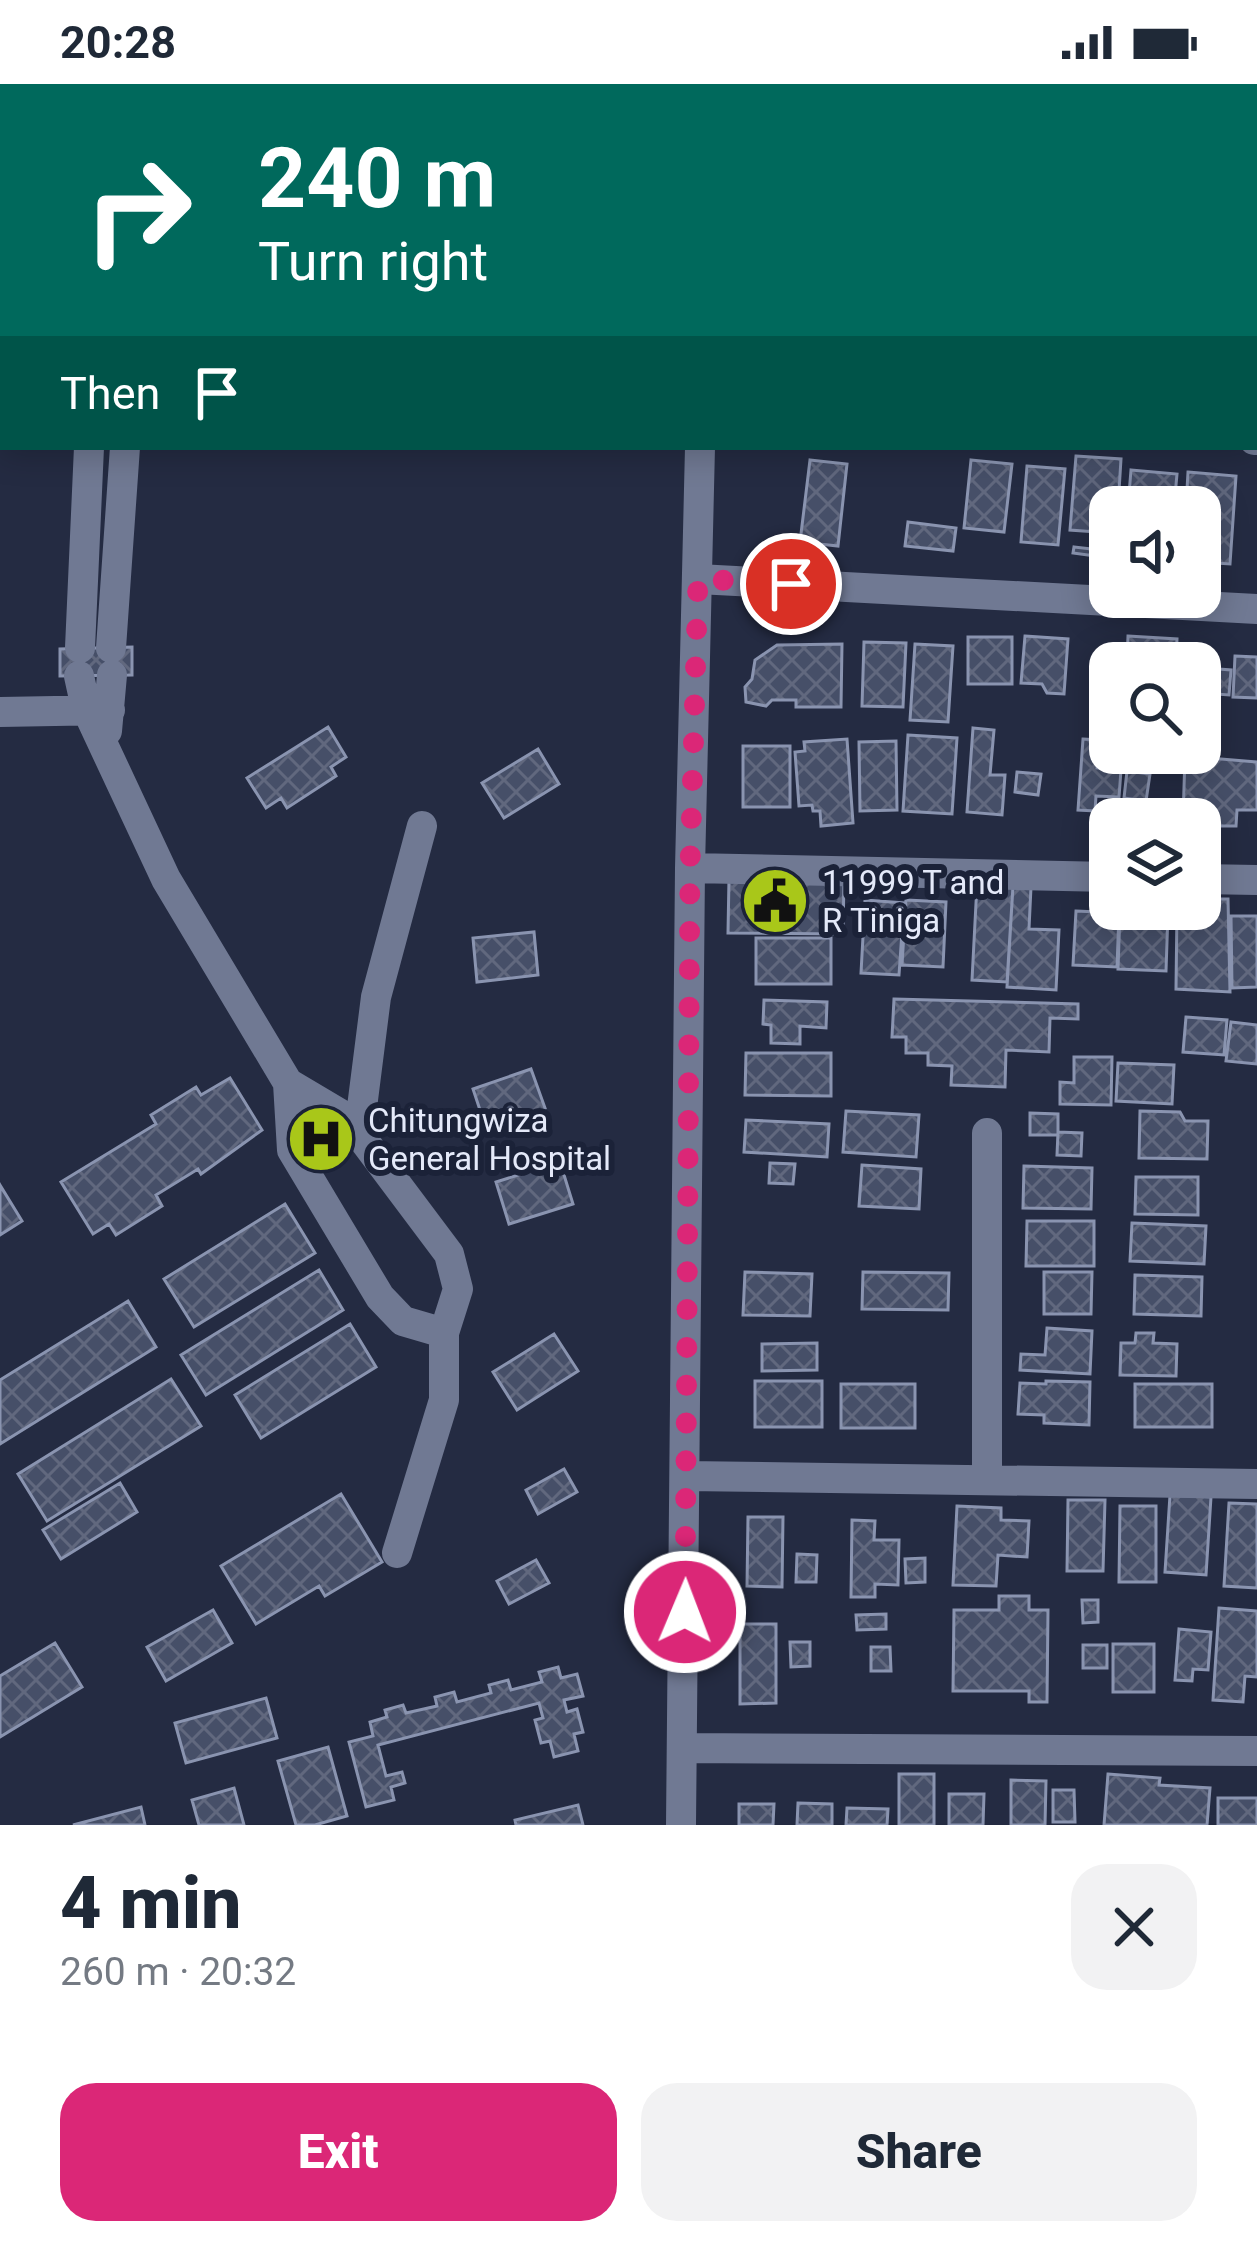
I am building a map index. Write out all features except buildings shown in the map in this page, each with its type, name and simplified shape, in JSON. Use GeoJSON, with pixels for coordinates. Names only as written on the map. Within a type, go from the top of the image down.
{"type":"FeatureCollection","features":[{"type":"Feature","properties":{"kind":"street"},"geometry":{"type":"LineString","coordinates":[[89,450],[98,709],[105,748],[166,879],[288,1083],[292,1150],[380,1297],[403,1321],[444,1333]]}},
{"type":"Feature","properties":{"kind":"street"},"geometry":{"type":"LineString","coordinates":[[96,662],[124,450]]}},
{"type":"Feature","properties":{"kind":"street"},"geometry":{"type":"LineString","coordinates":[[681,1825],[690,868],[700,450]]}},
{"type":"Feature","properties":{"kind":"street"},"geometry":{"type":"LineString","coordinates":[[698,579],[1257,609]]}},
{"type":"Feature","properties":{"kind":"street"},"geometry":{"type":"LineString","coordinates":[[0,712],[98,709]]}},
{"type":"Feature","properties":{"kind":"street"},"geometry":{"type":"LineString","coordinates":[[358,1131],[376,997],[422,826]]}},
{"type":"Feature","properties":{"kind":"street"},"geometry":{"type":"LineString","coordinates":[[690,868],[1089,877]]}},
{"type":"Feature","properties":{"kind":"street"},"geometry":{"type":"LineString","coordinates":[[1221,879],[1257,880]]}},
{"type":"Feature","properties":{"kind":"street"},"geometry":{"type":"LineString","coordinates":[[288,1083],[347,1118],[358,1131],[449,1254],[458,1289],[444,1333],[444,1400],[397,1553]]}},
{"type":"Feature","properties":{"kind":"street"},"geometry":{"type":"LineString","coordinates":[[987,1133],[987,1479]]}},
{"type":"Feature","properties":{"kind":"street"},"geometry":{"type":"LineString","coordinates":[[686,1476],[1257,1484]]}},
{"type":"Feature","properties":{"kind":"street"},"geometry":{"type":"LineString","coordinates":[[683,1748],[1257,1751]]}},
{"type":"Feature","properties":{"kind":"place","name":"11999 T and R Tiniga"},"geometry":{"type":"Point","coordinates":[775,901]}},
{"type":"Feature","properties":{"kind":"place","name":"Chitungwiza General Hospital"},"geometry":{"type":"Point","coordinates":[321,1139]}},
{"type":"Feature","properties":{"kind":"route"},"geometry":{"type":"LineString","coordinates":[[685,1612],[690,868],[698,579],[791,584]]}}]}
